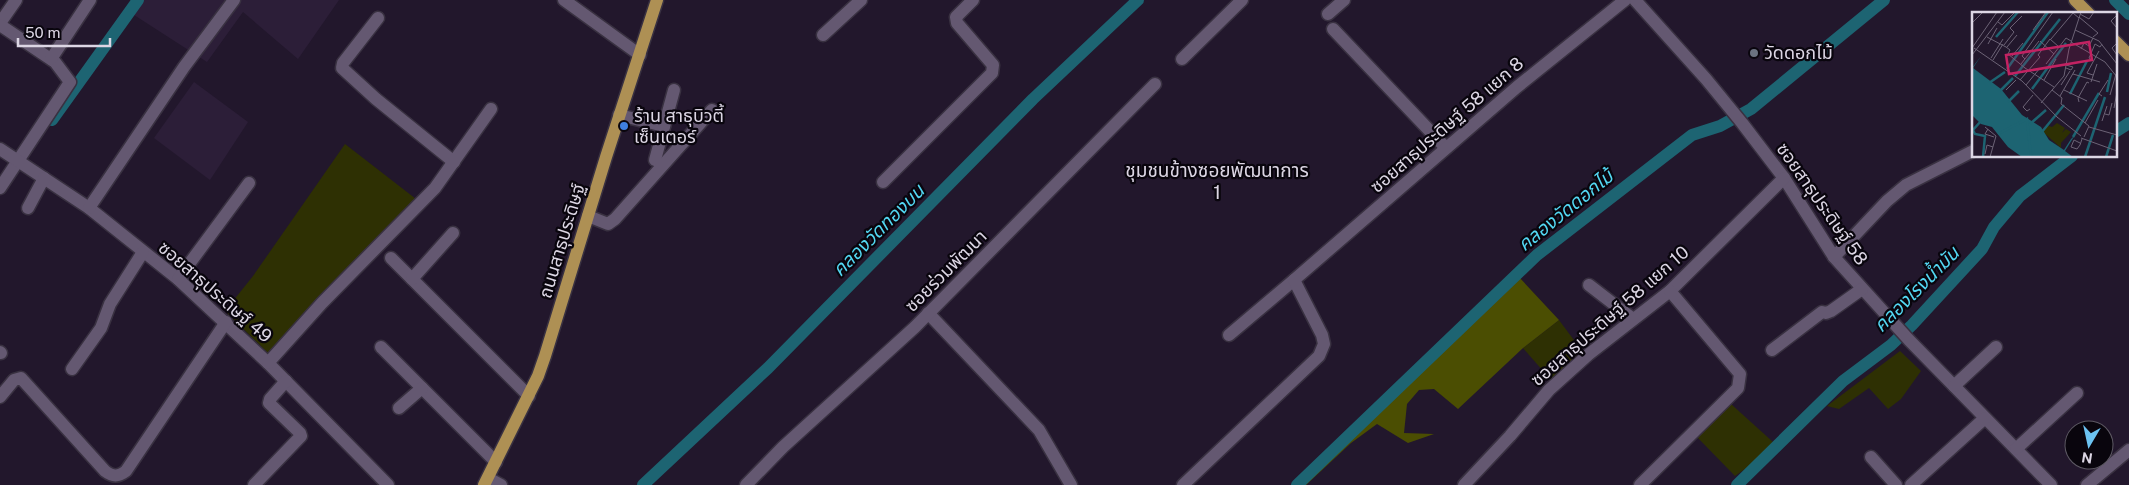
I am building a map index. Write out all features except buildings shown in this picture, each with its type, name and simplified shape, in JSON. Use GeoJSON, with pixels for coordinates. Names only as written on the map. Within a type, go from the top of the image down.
{"type":"FeatureCollection","features":[{"type":"Feature","properties":{"kind":"main road","name":"ถนนสาธุประดิษฐ์"},"geometry":{"type":"LineString","coordinates":[[486,481],[529,396],[545,356],[619,115],[657,0]]}},
{"type":"Feature","properties":{"kind":"main road"},"geometry":{"type":"LineString","coordinates":[[2076,0],[2087,12]]}},
{"type":"Feature","properties":{"kind":"main road"},"geometry":{"type":"LineString","coordinates":[[2116,44],[2129,55]]}},
{"type":"Feature","properties":{"kind":"street"},"geometry":{"type":"LineString","coordinates":[[0,188],[70,82],[68,77],[51,59],[0,24],[16,0]]}},
{"type":"Feature","properties":{"kind":"street"},"geometry":{"type":"LineString","coordinates":[[51,59],[90,0]]}},
{"type":"Feature","properties":{"kind":"street"},"geometry":{"type":"LineString","coordinates":[[88,208],[184,67],[234,0]]}},
{"type":"Feature","properties":{"kind":"street"},"geometry":{"type":"LineString","coordinates":[[564,0],[640,55]]}},
{"type":"Feature","properties":{"kind":"street"},"geometry":{"type":"LineString","coordinates":[[823,35],[861,0]]}},
{"type":"Feature","properties":{"kind":"street"},"geometry":{"type":"LineString","coordinates":[[883,182],[992,73],[993,65],[957,23],[956,17],[973,0]]}},
{"type":"Feature","properties":{"kind":"street"},"geometry":{"type":"LineString","coordinates":[[1182,58],[1242,0]]}},
{"type":"Feature","properties":{"kind":"street"},"geometry":{"type":"LineString","coordinates":[[1328,14],[1344,0]]}},
{"type":"Feature","properties":{"kind":"street","name":"ซอยสาธุประดิษฐ์ 58 แยก 8"},"geometry":{"type":"LineString","coordinates":[[1229,335],[1517,86],[1625,0]]}},
{"type":"Feature","properties":{"kind":"street","name":"ซอยสาธุประดิษฐ์ 58"},"geometry":{"type":"LineString","coordinates":[[1635,0],[1742,123],[1784,178],[1834,257],[1909,340],[2051,485]]}},
{"type":"Feature","properties":{"kind":"street"},"geometry":{"type":"LineString","coordinates":[[378,18],[352,50],[343,63],[342,68],[376,99],[454,162]]}},
{"type":"Feature","properties":{"kind":"street"},"geometry":{"type":"LineString","coordinates":[[1333,28],[1446,148]]}},
{"type":"Feature","properties":{"kind":"street","name":"ซอยร่วมพัฒนา"},"geometry":{"type":"LineString","coordinates":[[746,485],[760,480],[1155,84]]}},
{"type":"Feature","properties":{"kind":"street"},"geometry":{"type":"LineString","coordinates":[[655,160],[674,90]]}},
{"type":"Feature","properties":{"kind":"street"},"geometry":{"type":"LineString","coordinates":[[268,363],[322,303],[435,188],[491,109]]}},
{"type":"Feature","properties":{"kind":"street"},"geometry":{"type":"LineString","coordinates":[[588,216],[608,224],[712,110]]}},
{"type":"Feature","properties":{"kind":"street"},"geometry":{"type":"LineString","coordinates":[[619,115],[664,126]]}},
{"type":"Feature","properties":{"kind":"street","name":"ซอยสาธุประดิษฐ์ 49"},"geometry":{"type":"LineString","coordinates":[[0,149],[88,208],[178,279],[268,363],[388,485]]}},
{"type":"Feature","properties":{"kind":"street"},"geometry":{"type":"LineString","coordinates":[[1834,257],[1887,201],[1906,186],[1972,151]]}},
{"type":"Feature","properties":{"kind":"street"},"geometry":{"type":"LineString","coordinates":[[28,208],[44,178]]}},
{"type":"Feature","properties":{"kind":"street","name":"ซอยสาธุประดิษฐ์ 58 แยก 10"},"geometry":{"type":"LineString","coordinates":[[1464,485],[1510,436],[1549,390],[1589,354],[1670,292],[1784,178]]}},
{"type":"Feature","properties":{"kind":"street"},"geometry":{"type":"LineString","coordinates":[[178,279],[249,183]]}},
{"type":"Feature","properties":{"kind":"street"},"geometry":{"type":"LineString","coordinates":[[412,279],[453,233]]}},
{"type":"Feature","properties":{"kind":"street"},"geometry":{"type":"LineString","coordinates":[[72,369],[101,328],[110,304],[143,252]]}},
{"type":"Feature","properties":{"kind":"street"},"geometry":{"type":"LineString","coordinates":[[392,258],[529,396]]}},
{"type":"Feature","properties":{"kind":"street"},"geometry":{"type":"LineString","coordinates":[[1183,485],[1319,356],[1324,344],[1322,335],[1294,280]]}},
{"type":"Feature","properties":{"kind":"street"},"geometry":{"type":"LineString","coordinates":[[1589,285],[1633,319]]}},
{"type":"Feature","properties":{"kind":"street"},"geometry":{"type":"LineString","coordinates":[[1772,350],[1822,312],[1831,311],[1862,289]]}},
{"type":"Feature","properties":{"kind":"street"},"geometry":{"type":"LineString","coordinates":[[1644,484],[1738,388],[1740,382],[1740,374],[1670,292]]}},
{"type":"Feature","properties":{"kind":"street"},"geometry":{"type":"LineString","coordinates":[[928,313],[1039,430],[1071,485]]}},
{"type":"Feature","properties":{"kind":"street"},"geometry":{"type":"LineString","coordinates":[[0,398],[14,380],[21,378],[105,471],[111,476],[119,476],[126,471],[226,322]]}},
{"type":"Feature","properties":{"kind":"street"},"geometry":{"type":"LineString","coordinates":[[381,347],[496,462]]}},
{"type":"Feature","properties":{"kind":"street"},"geometry":{"type":"LineString","coordinates":[[1954,386],[1996,348]]}},
{"type":"Feature","properties":{"kind":"street"},"geometry":{"type":"LineString","coordinates":[[254,485],[301,436],[269,403],[270,399],[286,381]]}},
{"type":"Feature","properties":{"kind":"street"},"geometry":{"type":"LineString","coordinates":[[399,408],[422,388]]}},
{"type":"Feature","properties":{"kind":"street"},"geometry":{"type":"LineString","coordinates":[[2016,449],[2077,393]]}},
{"type":"Feature","properties":{"kind":"street"},"geometry":{"type":"LineString","coordinates":[[1911,485],[1985,418]]}},
{"type":"Feature","properties":{"kind":"street"},"geometry":{"type":"LineString","coordinates":[[2086,485],[2129,450]]}},
{"type":"Feature","properties":{"kind":"street"},"geometry":{"type":"LineString","coordinates":[[1871,457],[1896,485]]}},
{"type":"Feature","properties":{"kind":"street"},"geometry":{"type":"LineString","coordinates":[[486,481],[501,485]]}},
{"type":"Feature","properties":{"kind":"shaded area"},"geometry":{"type":"Polygon","coordinates":[[[140,0],[339,0],[298,59],[243,12],[207,62],[131,13],[140,0]]]}},
{"type":"Feature","properties":{"kind":"shaded area"},"geometry":{"type":"Polygon","coordinates":[[[194,82],[248,122],[210,180],[154,138],[194,82]]]}},
{"type":"Feature","properties":{"kind":"shaded area"},"geometry":{"type":"Polygon","coordinates":[[[345,144],[416,199],[269,354],[225,311],[253,276],[345,144]]]}},
{"type":"Feature","properties":{"kind":"shaded area"},"geometry":{"type":"Polygon","coordinates":[[[1519,277],[1559,320],[1523,348],[1458,409],[1434,389],[1419,390],[1407,404],[1404,433],[1434,434],[1408,443],[1377,424],[1351,443],[1306,485],[1292,485],[1519,277]]]}},
{"type":"Feature","properties":{"kind":"shaded area"},"geometry":{"type":"Polygon","coordinates":[[[1559,320],[1582,351],[1551,380],[1523,348],[1559,320]]]}},
{"type":"Feature","properties":{"kind":"shaded area"},"geometry":{"type":"Polygon","coordinates":[[[1900,351],[1921,371],[1901,399],[1888,409],[1869,388],[1839,409],[1827,406],[1900,351]]]}},
{"type":"Feature","properties":{"kind":"shaded area"},"geometry":{"type":"Polygon","coordinates":[[[1731,404],[1773,442],[1752,464],[1735,476],[1697,437],[1731,404]]]}},
{"type":"Feature","properties":{"kind":"waterway"},"geometry":{"type":"LineString","coordinates":[[52,120],[138,0]]}},
{"type":"Feature","properties":{"kind":"waterway","name":"คลองวัดทองบน"},"geometry":{"type":"LineString","coordinates":[[643,485],[768,368],[1033,99],[1138,0]]}},
{"type":"Feature","properties":{"kind":"waterway","name":"คลองวัดดอกไม้"},"geometry":{"type":"LineString","coordinates":[[1297,485],[1537,255],[1692,135],[1720,126],[1751,109],[1884,0]]}},
{"type":"Feature","properties":{"kind":"waterway"},"geometry":{"type":"LineString","coordinates":[[2115,0],[2129,14]]}},
{"type":"Feature","properties":{"kind":"waterway","name":"คลองโรงน้ำมัน"},"geometry":{"type":"LineString","coordinates":[[2116,131],[2129,123]]}},
{"type":"Feature","properties":{"kind":"waterway","name":"คลองโรงน้ำมัน"},"geometry":{"type":"LineString","coordinates":[[1737,485],[1843,381],[1891,345],[1912,325],[1982,249],[1994,227],[2020,196],[2069,158]]}},
{"type":"Feature","properties":{"kind":"place","name":"วัดดอกไม้"},"geometry":{"type":"Point","coordinates":[1754,53]}},
{"type":"Feature","properties":{"kind":"place","name":"ร้าน สาธุบิวตี้ เซ็นเตอร์"},"geometry":{"type":"Point","coordinates":[624,126]}},
{"type":"Feature","properties":{"kind":"district","name":"ชุมชนข้างซอยพัฒนาการ 1"},"geometry":{"type":"Point","coordinates":[1217,181]}}]}
